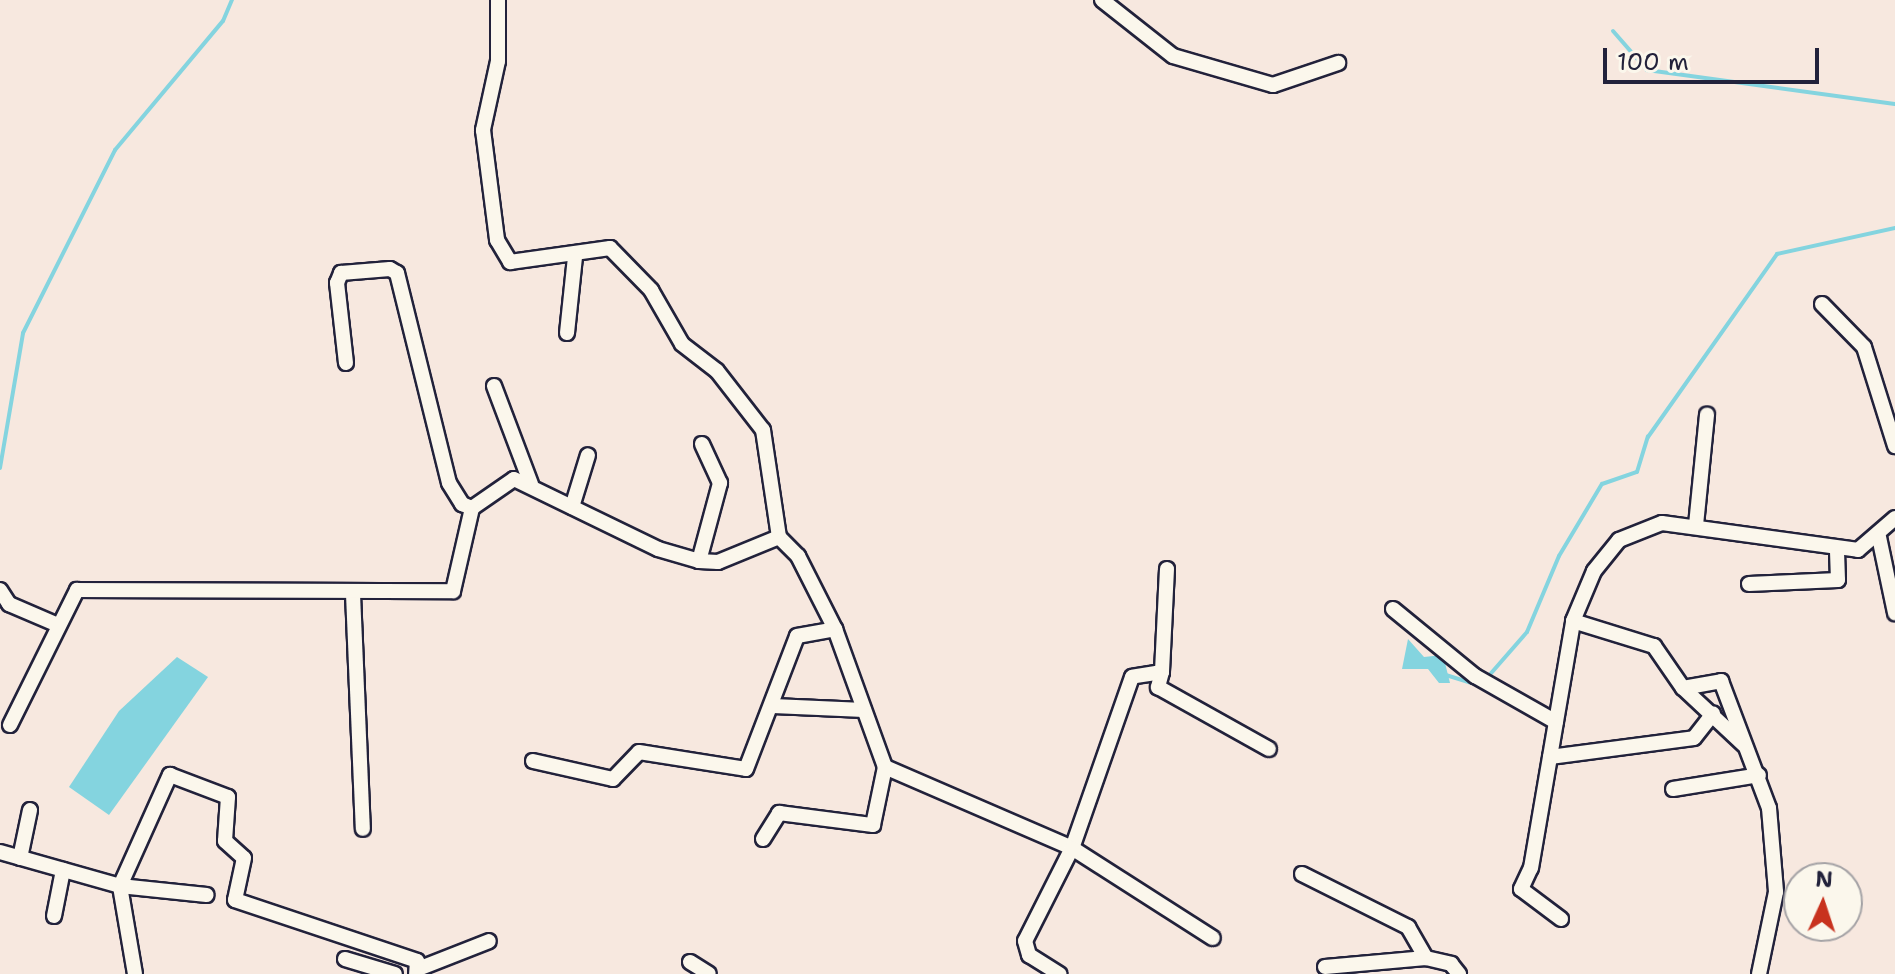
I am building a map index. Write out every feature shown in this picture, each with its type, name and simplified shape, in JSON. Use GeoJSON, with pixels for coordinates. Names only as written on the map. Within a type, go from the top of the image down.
{"type":"FeatureCollection","features":[{"type":"Feature","properties":{"kind":"street"},"geometry":{"type":"LineString","coordinates":[[498,0],[498,61],[483,130],[497,240],[510,262],[575,257],[610,248],[651,290],[682,344],[717,371],[763,430],[779,537],[798,556],[835,629],[885,767],[873,825],[779,813],[763,839]]}},
{"type":"Feature","properties":{"kind":"street"},"geometry":{"type":"LineString","coordinates":[[1102,0],[1173,56],[1273,85],[1338,63]]}},
{"type":"Feature","properties":{"kind":"street"},"geometry":{"type":"LineString","coordinates":[[567,333],[575,257]]}},
{"type":"Feature","properties":{"kind":"street"},"geometry":{"type":"LineString","coordinates":[[346,363],[337,283],[341,273],[390,269],[397,273],[454,498],[472,508]]}},
{"type":"Feature","properties":{"kind":"street"},"geometry":{"type":"LineString","coordinates":[[1822,304],[1864,347],[1895,446]]}},
{"type":"Feature","properties":{"kind":"street"},"geometry":{"type":"LineString","coordinates":[[494,386],[531,484]]}},
{"type":"Feature","properties":{"kind":"street"},"geometry":{"type":"LineString","coordinates":[[1696,525],[1707,415]]}},
{"type":"Feature","properties":{"kind":"street"},"geometry":{"type":"LineString","coordinates":[[699,561],[720,483],[702,444]]}},
{"type":"Feature","properties":{"kind":"street"},"geometry":{"type":"LineString","coordinates":[[572,507],[588,455]]}},
{"type":"Feature","properties":{"kind":"street"},"geometry":{"type":"LineString","coordinates":[[10,725],[71,598],[86,588],[353,594],[453,591],[472,508],[497,484],[531,484],[572,507],[699,561],[718,562],[779,537]]}},
{"type":"Feature","properties":{"kind":"street"},"geometry":{"type":"LineString","coordinates":[[1561,919],[1521,889],[1550,757],[1573,621],[1594,571],[1619,540],[1662,523],[1696,525],[1837,550],[1871,546],[1895,518]]}},
{"type":"Feature","properties":{"kind":"street"},"geometry":{"type":"LineString","coordinates":[[1879,537],[1895,613]]}},
{"type":"Feature","properties":{"kind":"street"},"geometry":{"type":"LineString","coordinates":[[1749,584],[1838,580],[1837,550]]}},
{"type":"Feature","properties":{"kind":"street"},"geometry":{"type":"LineString","coordinates":[[1167,569],[1162,672],[1158,687],[1269,749]]}},
{"type":"Feature","properties":{"kind":"street"},"geometry":{"type":"LineString","coordinates":[[0,590],[9,604],[58,625]]}},
{"type":"Feature","properties":{"kind":"street"},"geometry":{"type":"LineString","coordinates":[[353,594],[363,829]]}},
{"type":"Feature","properties":{"kind":"street"},"geometry":{"type":"LineString","coordinates":[[1393,609],[1475,676],[1556,722]]}},
{"type":"Feature","properties":{"kind":"street"},"geometry":{"type":"LineString","coordinates":[[1573,621],[1654,646],[1683,688],[1751,751]]}},
{"type":"Feature","properties":{"kind":"street"},"geometry":{"type":"LineString","coordinates":[[533,761],[613,779],[639,752],[746,769],[773,706],[797,636],[835,629]]}},
{"type":"Feature","properties":{"kind":"street"},"geometry":{"type":"LineString","coordinates":[[1059,974],[1029,955],[1025,941],[1072,848],[1132,677],[1162,672]]}},
{"type":"Feature","properties":{"kind":"street"},"geometry":{"type":"LineString","coordinates":[[1683,688],[1721,681],[1759,775],[1776,892],[1759,974]]}},
{"type":"Feature","properties":{"kind":"street"},"geometry":{"type":"LineString","coordinates":[[773,706],[864,710]]}},
{"type":"Feature","properties":{"kind":"street"},"geometry":{"type":"LineString","coordinates":[[1550,757],[1694,738],[1713,714]]}},
{"type":"Feature","properties":{"kind":"street"},"geometry":{"type":"LineString","coordinates":[[885,767],[1072,848],[1213,938]]}},
{"type":"Feature","properties":{"kind":"street"},"geometry":{"type":"LineString","coordinates":[[135,974],[120,886],[170,775],[228,797],[225,841],[244,858],[235,900],[390,950],[417,961],[417,971],[489,941]]}},
{"type":"Feature","properties":{"kind":"street"},"geometry":{"type":"LineString","coordinates":[[1673,789],[1759,775]]}},
{"type":"Feature","properties":{"kind":"street"},"geometry":{"type":"LineString","coordinates":[[20,858],[30,810]]}},
{"type":"Feature","properties":{"kind":"street"},"geometry":{"type":"LineString","coordinates":[[0,852],[120,886],[207,895]]}},
{"type":"Feature","properties":{"kind":"street"},"geometry":{"type":"LineString","coordinates":[[54,916],[63,870]]}},
{"type":"Feature","properties":{"kind":"street"},"geometry":{"type":"LineString","coordinates":[[1302,874],[1408,927],[1426,958]]}},
{"type":"Feature","properties":{"kind":"street"},"geometry":{"type":"LineString","coordinates":[[1325,967],[1426,958],[1451,964],[1459,974]]}},
{"type":"Feature","properties":{"kind":"street"},"geometry":{"type":"LineString","coordinates":[[345,959],[395,974]]}},
{"type":"Feature","properties":{"kind":"street"},"geometry":{"type":"LineString","coordinates":[[690,962],[709,974]]}},
{"type":"Feature","properties":{"kind":"water"},"geometry":{"type":"Polygon","coordinates":[[[1408,639],[1424,657],[1443,655],[1450,683],[1439,683],[1428,669],[1402,669],[1408,639]]]}},
{"type":"Feature","properties":{"kind":"water"},"geometry":{"type":"Polygon","coordinates":[[[177,657],[208,677],[109,815],[69,787],[119,711],[177,657]]]}},
{"type":"Feature","properties":{"kind":"waterway"},"geometry":{"type":"LineString","coordinates":[[0,468],[23,333],[115,150],[223,21],[232,0]]}},
{"type":"Feature","properties":{"kind":"waterway"},"geometry":{"type":"LineString","coordinates":[[1613,31],[1647,70],[1895,104]]}},
{"type":"Feature","properties":{"kind":"waterway"},"geometry":{"type":"LineString","coordinates":[[1486,679],[1527,632],[1559,556],[1602,484],[1637,472],[1648,437],[1777,254],[1895,228]]}},
{"type":"Feature","properties":{"kind":"waterway"},"geometry":{"type":"LineString","coordinates":[[1433,671],[1481,686]]}}]}
